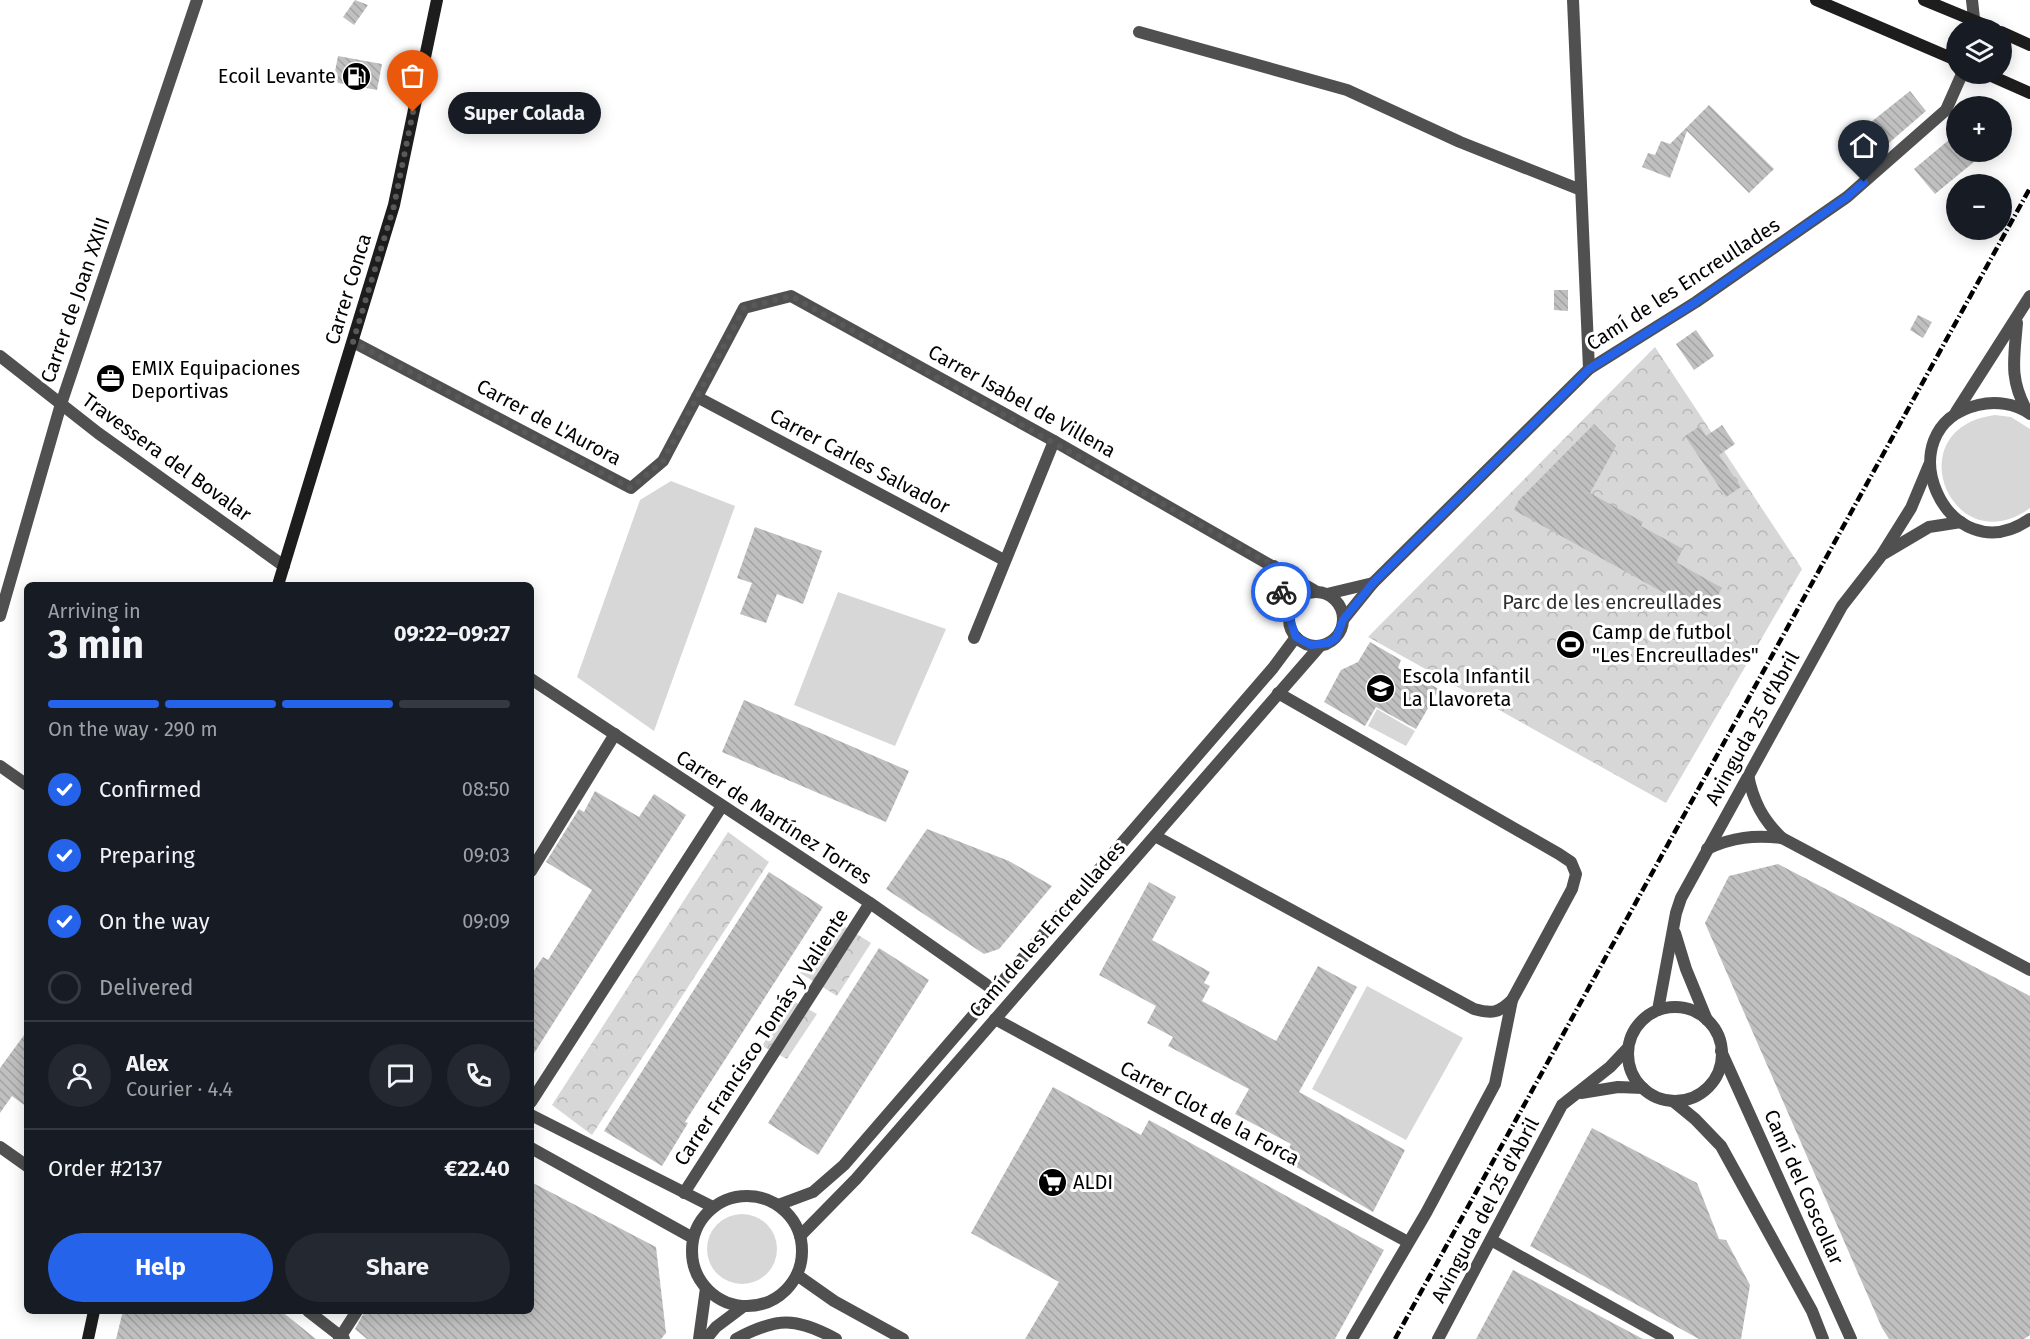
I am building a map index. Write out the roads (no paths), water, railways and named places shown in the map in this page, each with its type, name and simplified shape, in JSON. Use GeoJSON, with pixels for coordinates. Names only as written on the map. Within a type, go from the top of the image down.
{"type":"FeatureCollection","features":[{"type":"Feature","properties":{"kind":"street","name":"Carrer de Joan XXIII"},"geometry":{"type":"LineString","coordinates":[[0,616],[61,404],[197,0]]}},
{"type":"Feature","properties":{"kind":"street","name":"Carrer Conca"},"geometry":{"type":"LineString","coordinates":[[279,582],[394,206],[437,0]]}},
{"type":"Feature","properties":{"kind":"street"},"geometry":{"type":"LineString","coordinates":[[1573,0],[1589,369]]}},
{"type":"Feature","properties":{"kind":"street"},"geometry":{"type":"LineString","coordinates":[[1816,0],[1946,55]]}},
{"type":"Feature","properties":{"kind":"street"},"geometry":{"type":"LineString","coordinates":[[1924,0],[1968,18]]}},
{"type":"Feature","properties":{"kind":"street"},"geometry":{"type":"LineString","coordinates":[[1972,0],[1975,18]]}},
{"type":"Feature","properties":{"kind":"street"},"geometry":{"type":"LineString","coordinates":[[1139,32],[1347,90],[1460,142],[1581,190]]}},
{"type":"Feature","properties":{"kind":"street"},"geometry":{"type":"LineString","coordinates":[[2012,38],[2030,45]]}},
{"type":"Feature","properties":{"kind":"street","name":"Camí de les Encreullades"},"geometry":{"type":"LineString","coordinates":[[1343,620],[1373,583],[1589,369],[1696,302],[1847,197],[1946,110],[1958,84]]}},
{"type":"Feature","properties":{"kind":"street"},"geometry":{"type":"LineString","coordinates":[[2010,84],[2030,93]]}},
{"type":"Feature","properties":{"kind":"street","name":"Carrer Isabel de Villena"},"geometry":{"type":"LineString","coordinates":[[744,308],[791,296],[1054,441],[1322,593]]}},
{"type":"Feature","properties":{"kind":"street","name":"Avinguda 25 d'Abril"},"geometry":{"type":"LineString","coordinates":[[1658,1011],[1678,906],[1707,849],[1842,606],[1881,556],[1911,508],[1929,465],[1932,447],[1940,431],[1952,418],[2030,296]]}},
{"type":"Feature","properties":{"kind":"street","name":"Carrer de L'Aurora"},"geometry":{"type":"LineString","coordinates":[[353,342],[631,488],[663,461],[744,308]]}},
{"type":"Feature","properties":{"kind":"street"},"geometry":{"type":"LineString","coordinates":[[2017,319],[2012,370],[2017,393],[2028,412]]}},
{"type":"Feature","properties":{"kind":"street","name":"Travessera del Bovalar"},"geometry":{"type":"LineString","coordinates":[[0,356],[61,404],[284,566]]}},
{"type":"Feature","properties":{"kind":"street","name":"Carrer Carles Salvador"},"geometry":{"type":"LineString","coordinates":[[697,397],[1004,560]]}},
{"type":"Feature","properties":{"kind":"street"},"geometry":{"type":"LineString","coordinates":[[1952,418],[1969,407],[1989,402],[2008,404],[2028,412]]}},
{"type":"Feature","properties":{"kind":"street"},"geometry":{"type":"LineString","coordinates":[[974,638],[1054,441]]}},
{"type":"Feature","properties":{"kind":"street"},"geometry":{"type":"LineString","coordinates":[[1929,465],[1931,482],[1937,498],[1947,512],[1961,522],[1980,530],[2001,531],[2021,525],[2030,519]]}},
{"type":"Feature","properties":{"kind":"street","name":"Avinguda 25 d'Abril"},"geometry":{"type":"LineString","coordinates":[[1881,556],[1929,526],[1961,522]]}},
{"type":"Feature","properties":{"kind":"street"},"geometry":{"type":"LineString","coordinates":[[1274,566],[1289,621],[1296,637],[1302,642],[1320,646],[1336,638],[1343,620],[1339,605],[1322,593]]}},
{"type":"Feature","properties":{"kind":"street"},"geometry":{"type":"LineString","coordinates":[[1289,621],[1294,604],[1300,597],[1373,583]]}},
{"type":"Feature","properties":{"kind":"street","name":"Camí de les Encreullades"},"geometry":{"type":"LineString","coordinates":[[778,1205],[813,1192],[826,1182],[1272,668],[1296,637]]}},
{"type":"Feature","properties":{"kind":"street","name":"Camí de les Encreullades"},"geometry":{"type":"LineString","coordinates":[[800,1236],[856,1179],[1320,646]]}},
{"type":"Feature","properties":{"kind":"street","name":"Carrer de Martínez Torres"},"geometry":{"type":"LineString","coordinates":[[534,681],[870,903],[994,990]]}},
{"type":"Feature","properties":{"kind":"street"},"geometry":{"type":"LineString","coordinates":[[1155,836],[1474,1009],[1488,1013],[1501,1011],[1512,1000],[1572,889],[1576,874],[1572,862],[1515,827],[1278,693]]}},
{"type":"Feature","properties":{"kind":"street"},"geometry":{"type":"LineString","coordinates":[[534,866],[615,734]]}},
{"type":"Feature","properties":{"kind":"street"},"geometry":{"type":"LineString","coordinates":[[0,766],[24,783]]}},
{"type":"Feature","properties":{"kind":"street"},"geometry":{"type":"LineString","coordinates":[[1748,775],[1757,806],[1767,823],[1782,838],[2030,970]]}},
{"type":"Feature","properties":{"kind":"street"},"geometry":{"type":"LineString","coordinates":[[534,1097],[722,806]]}},
{"type":"Feature","properties":{"kind":"street"},"geometry":{"type":"LineString","coordinates":[[1707,849],[1722,842],[1751,835],[1782,838]]}},
{"type":"Feature","properties":{"kind":"street","name":"Carrer Francisco Tomás y Valiente"},"geometry":{"type":"LineString","coordinates":[[684,1193],[870,903]]}},
{"type":"Feature","properties":{"kind":"street"},"geometry":{"type":"LineString","coordinates":[[1674,928],[1686,969],[1707,1020],[1718,1034],[1721,1051],[1716,1076],[1708,1087],[1686,1100],[1673,1101],[1652,1095],[1642,1088],[1630,1070],[1628,1048],[1638,1025],[1658,1011],[1668,1008],[1689,1009],[1707,1020]]}},
{"type":"Feature","properties":{"kind":"street"},"geometry":{"type":"LineString","coordinates":[[1352,1339],[1495,1084],[1512,1000]]}},
{"type":"Feature","properties":{"kind":"street","name":"Carrer Clot de la Forca"},"geometry":{"type":"LineString","coordinates":[[994,1019],[1408,1242]]}},
{"type":"Feature","properties":{"kind":"street","name":"Avinguda del 25 d'Abril"},"geometry":{"type":"LineString","coordinates":[[1438,1339],[1566,1100],[1610,1067],[1628,1048]]}},
{"type":"Feature","properties":{"kind":"street","name":"Camí del Coscollar"},"geometry":{"type":"LineString","coordinates":[[1721,1051],[1851,1339]]}},
{"type":"Feature","properties":{"kind":"street"},"geometry":{"type":"LineString","coordinates":[[1566,1100],[1587,1091],[1618,1087],[1642,1088]]}},
{"type":"Feature","properties":{"kind":"street"},"geometry":{"type":"LineString","coordinates":[[1673,1101],[1695,1119],[1721,1146],[1812,1311],[1823,1339]]}},
{"type":"Feature","properties":{"kind":"street"},"geometry":{"type":"LineString","coordinates":[[534,1117],[712,1208]]}},
{"type":"Feature","properties":{"kind":"street"},"geometry":{"type":"LineString","coordinates":[[0,1147],[24,1164]]}},
{"type":"Feature","properties":{"kind":"street"},"geometry":{"type":"LineString","coordinates":[[534,1150],[693,1238]]}},
{"type":"Feature","properties":{"kind":"street"},"geometry":{"type":"LineString","coordinates":[[745,1195],[762,1197],[778,1205],[792,1218],[800,1236],[802,1260],[797,1275],[788,1288],[775,1299],[760,1305],[744,1306],[717,1297],[706,1288],[696,1273],[692,1255],[693,1238],[701,1221],[712,1208],[728,1199],[745,1195]]}},
{"type":"Feature","properties":{"kind":"street"},"geometry":{"type":"LineString","coordinates":[[1491,1240],[1668,1339]]}},
{"type":"Feature","properties":{"kind":"street"},"geometry":{"type":"LineString","coordinates":[[797,1275],[834,1301],[903,1339]]}},
{"type":"Feature","properties":{"kind":"street"},"geometry":{"type":"LineString","coordinates":[[699,1339],[706,1288]]}},
{"type":"Feature","properties":{"kind":"street"},"geometry":{"type":"LineString","coordinates":[[706,1339],[716,1327],[744,1306]]}},
{"type":"Feature","properties":{"kind":"street"},"geometry":{"type":"LineString","coordinates":[[88,1339],[93,1314]]}},
{"type":"Feature","properties":{"kind":"street"},"geometry":{"type":"LineString","coordinates":[[312,1314],[341,1338],[355,1314]]}},
{"type":"Feature","properties":{"kind":"street"},"geometry":{"type":"LineString","coordinates":[[736,1339],[773,1324],[795,1322],[806,1324],[836,1339]]}},
{"type":"Feature","properties":{"kind":"railway"},"geometry":{"type":"LineString","coordinates":[[1395,1339],[2030,188]]}},
{"type":"Feature","properties":{"kind":"place","name":"Ecoil Levante"},"geometry":{"type":"Point","coordinates":[357,76]}},
{"type":"Feature","properties":{"kind":"place","name":"Super Colada"},"geometry":{"type":"Point","coordinates":[413,112]}},
{"type":"Feature","properties":{"kind":"place","name":"EMIX Equipaciones Deportivas"},"geometry":{"type":"Point","coordinates":[110,379]}},
{"type":"Feature","properties":{"kind":"place","name":"Camp de futbol \"Les Encreullades\""},"geometry":{"type":"Point","coordinates":[1571,644]}},
{"type":"Feature","properties":{"kind":"place","name":"Escola Infantil La Llavoreta"},"geometry":{"type":"Point","coordinates":[1381,688]}},
{"type":"Feature","properties":{"kind":"place","name":"ALDI"},"geometry":{"type":"Point","coordinates":[1052,1182]}},
{"type":"Feature","properties":{"kind":"park label","name":"Parc de les encreullades"},"geometry":{"type":"Point","coordinates":[1612,602]}}]}
